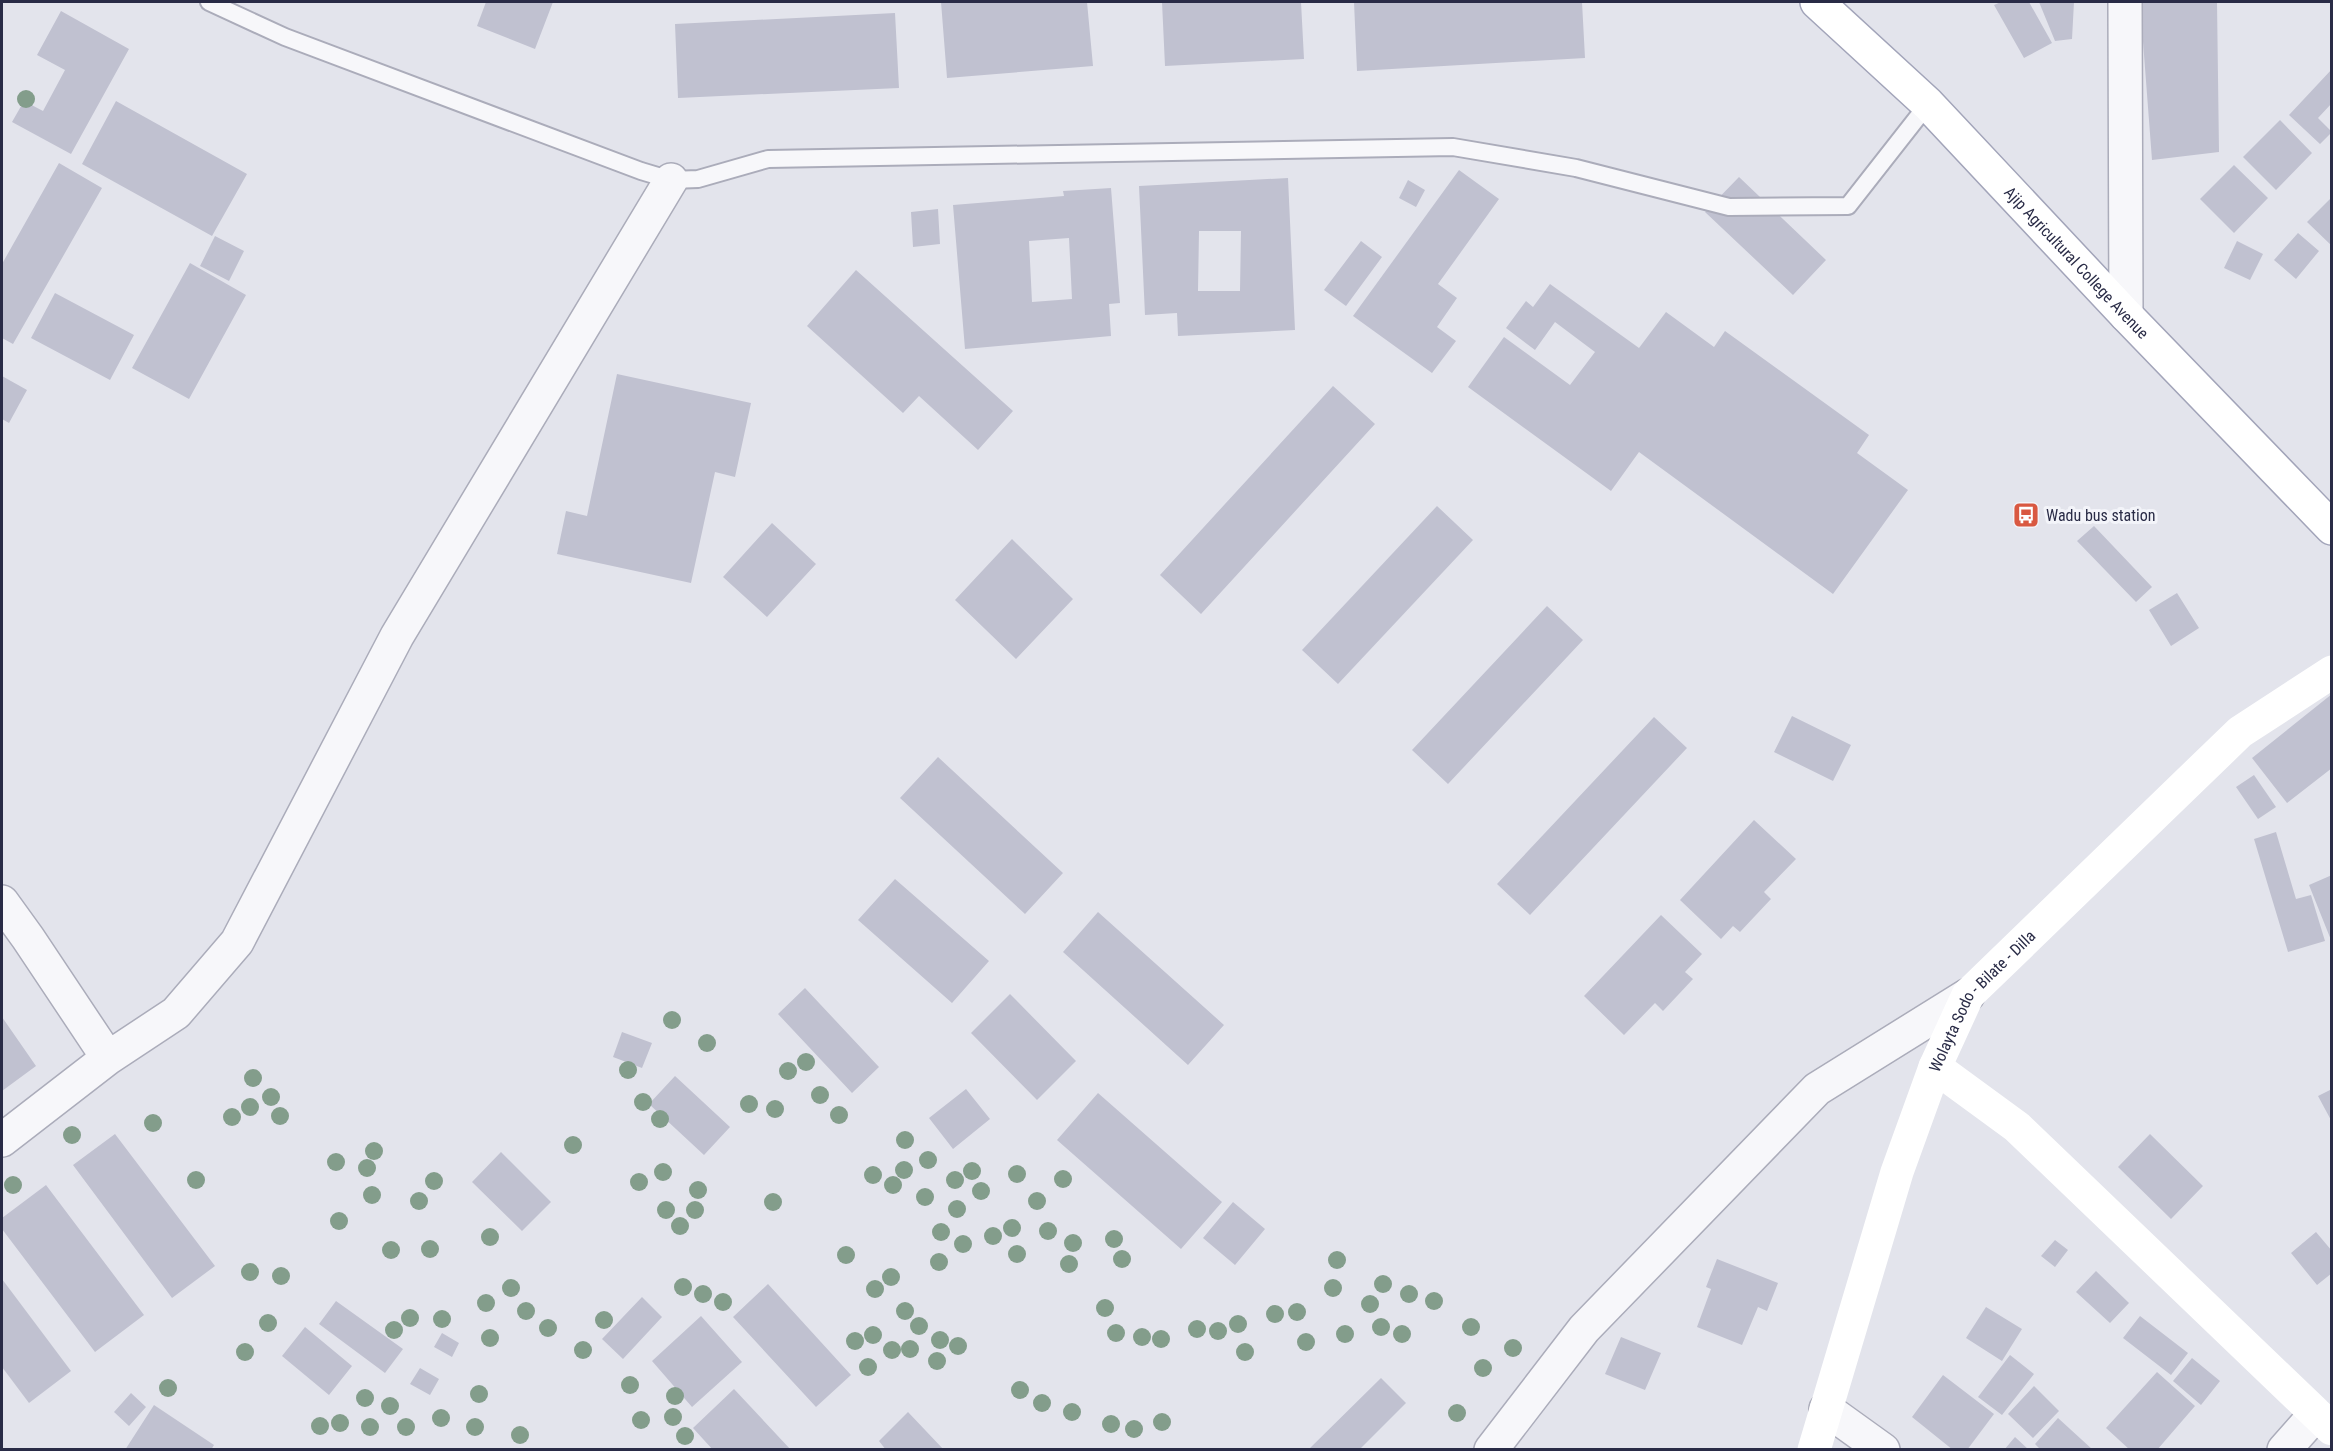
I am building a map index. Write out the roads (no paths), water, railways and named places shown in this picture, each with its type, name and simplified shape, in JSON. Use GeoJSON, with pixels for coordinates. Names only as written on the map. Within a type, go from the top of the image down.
{"type":"FeatureCollection","features":[{"type":"Feature","properties":{"kind":"main road","name":"Ajip Agricultural College Avenue"},"geometry":{"type":"LineString","coordinates":[[1817,2],[1928,104],[2126,315],[2331,528]]}},
{"type":"Feature","properties":{"kind":"main road","name":"Wolayta Sodo - Bilate - Dilla"},"geometry":{"type":"LineString","coordinates":[[1814,1449],[1897,1172],[1935,1067],[1968,995],[2240,732],[2331,672]]}},
{"type":"Feature","properties":{"kind":"main road"},"geometry":{"type":"LineString","coordinates":[[1935,1067],[2017,1127],[2323,1422]]}},
{"type":"Feature","properties":{"kind":"street"},"geometry":{"type":"LineString","coordinates":[[2125,2],[2126,315]]}},
{"type":"Feature","properties":{"kind":"street"},"geometry":{"type":"LineString","coordinates":[[2,1140],[108,1058],[176,1013],[237,942],[397,636],[672,180]]}},
{"type":"Feature","properties":{"kind":"street"},"geometry":{"type":"LineString","coordinates":[[2,902],[108,1058]]}},
{"type":"Feature","properties":{"kind":"street"},"geometry":{"type":"LineString","coordinates":[[1491,1449],[1584,1329],[1817,1089],[1968,995]]}},
{"type":"Feature","properties":{"kind":"street"},"geometry":{"type":"LineString","coordinates":[[1826,1409],[1883,1449]]}},
{"type":"Feature","properties":{"kind":"street"},"geometry":{"type":"LineString","coordinates":[[2284,1449],[2323,1422]]}},
{"type":"Feature","properties":{"kind":"lane"},"geometry":{"type":"LineString","coordinates":[[209,2],[285,37],[641,171],[672,180],[698,179],[768,159],[1453,147],[1576,168],[1729,207],[1848,206],[1928,104]]}},
{"type":"Feature","properties":{"kind":"place","name":"Wadu bus station"},"geometry":{"type":"Point","coordinates":[2026,515]}}]}
